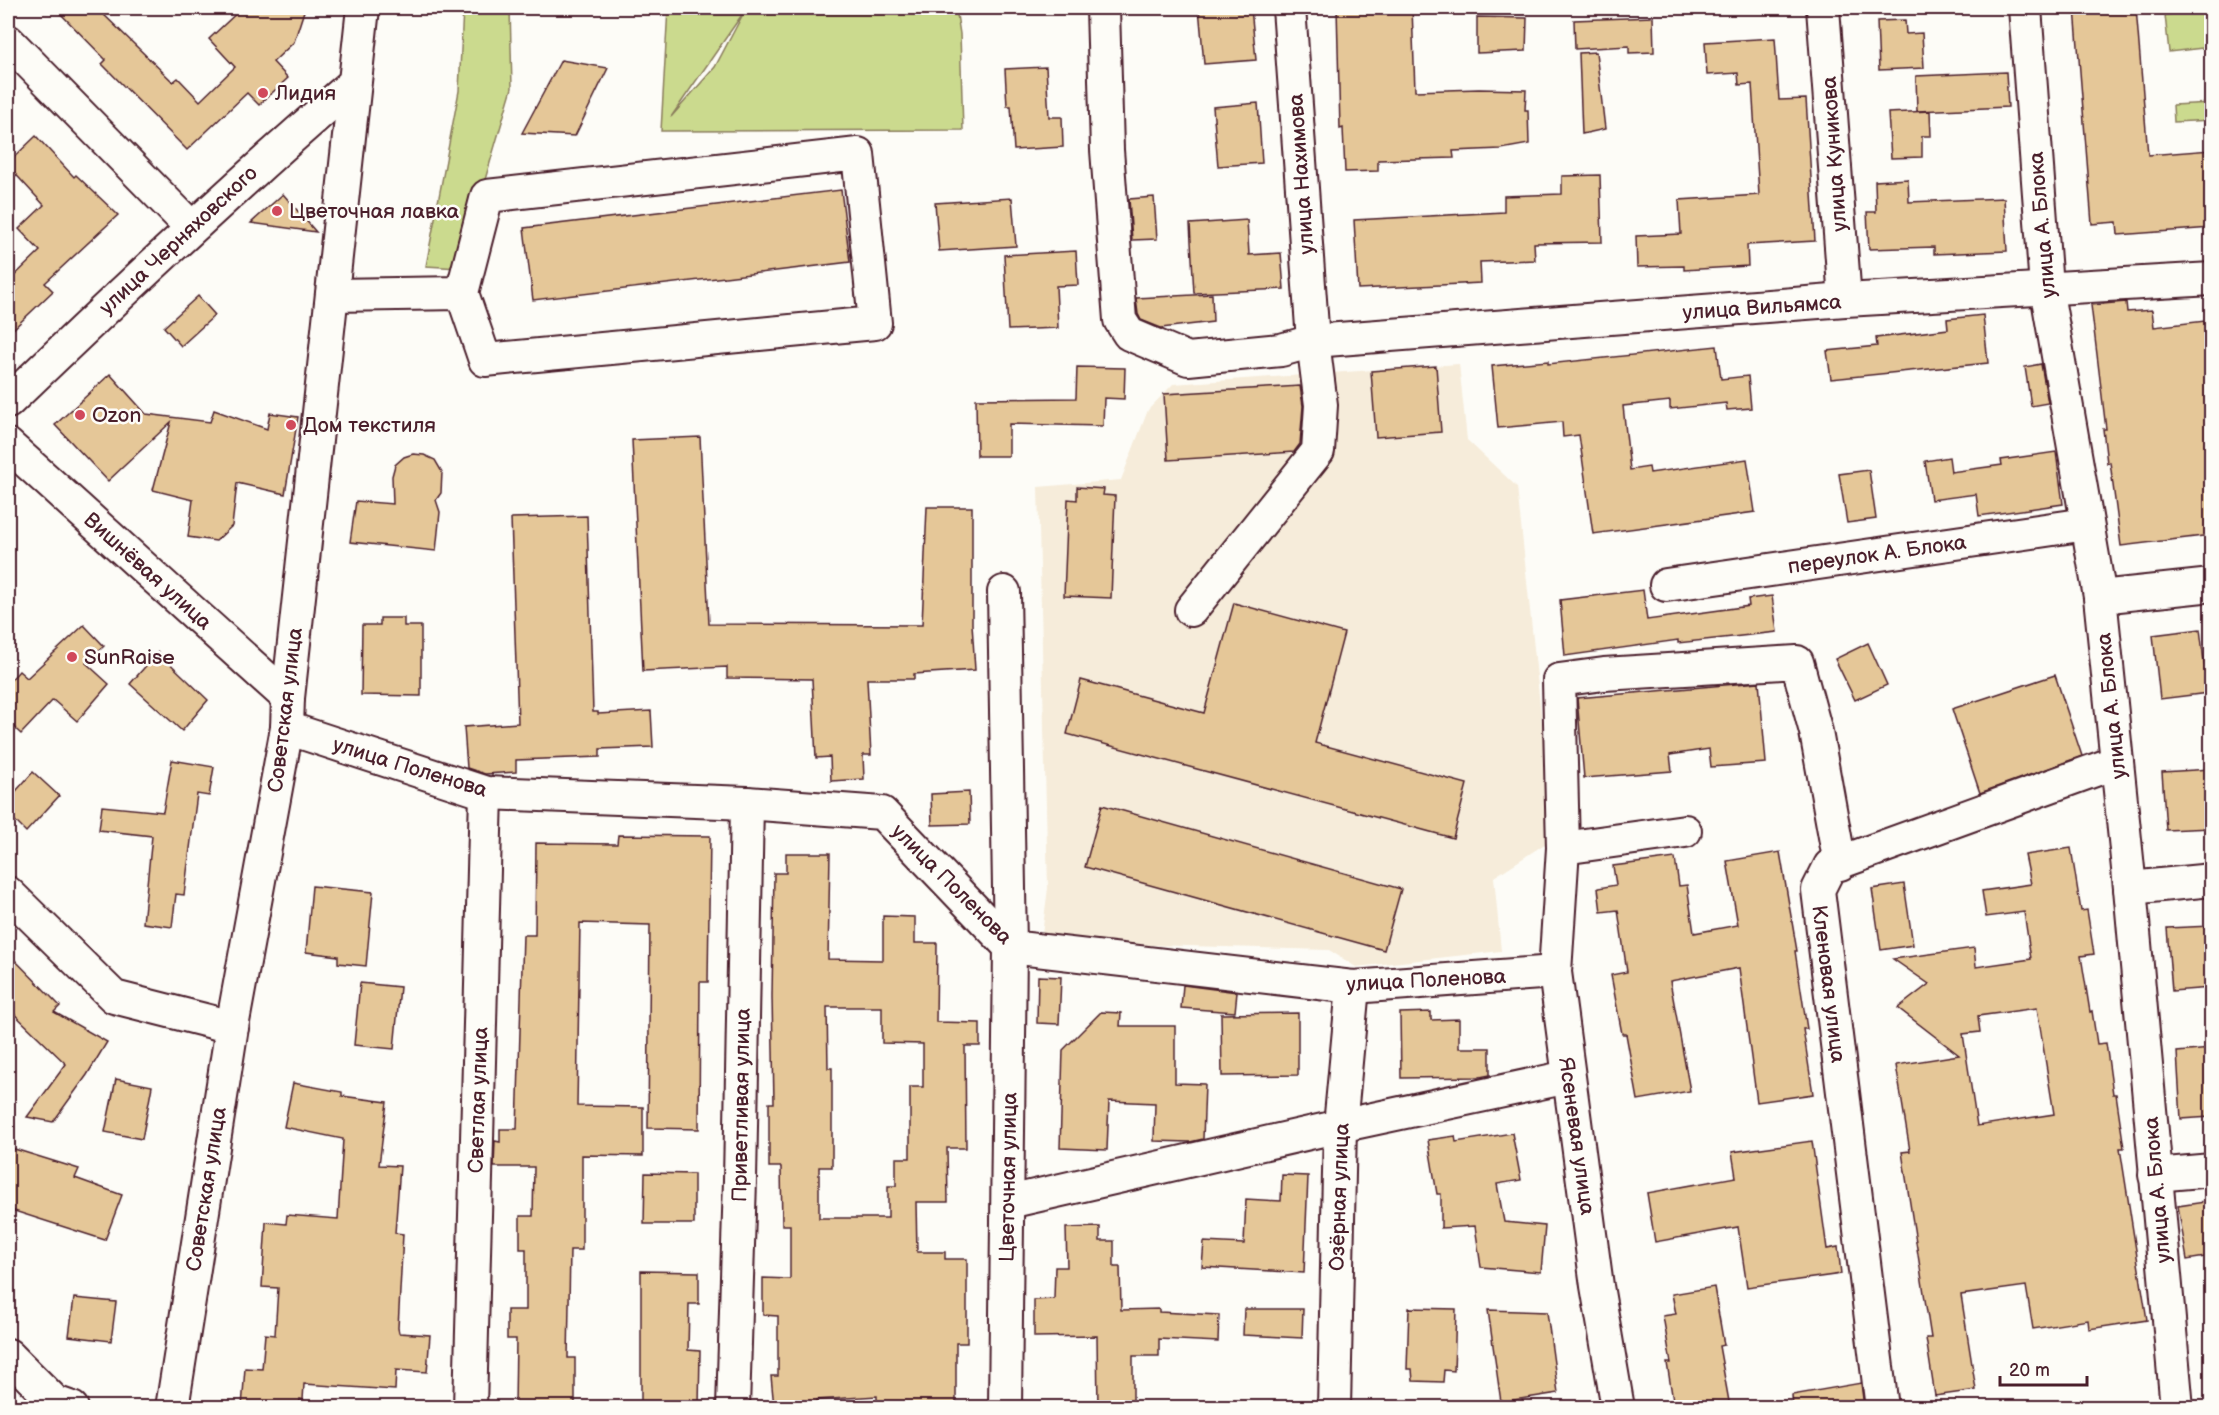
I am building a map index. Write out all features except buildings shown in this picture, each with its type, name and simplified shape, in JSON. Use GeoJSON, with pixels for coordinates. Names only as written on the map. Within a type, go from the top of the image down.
{"type":"FeatureCollection","features":[{"type":"Feature","properties":{"kind":"street","name":"Советская улица"},"geometry":{"type":"LineString","coordinates":[[172,1407],[232,1027],[287,728],[288,698],[363,8]]}},
{"type":"Feature","properties":{"kind":"street","name":"улица Вильямса"},"geometry":{"type":"LineString","coordinates":[[1104,8],[1107,150],[1120,321],[1129,334],[1188,359],[1281,350],[1313,341],[1845,300],[2211,279]]}},
{"type":"Feature","properties":{"kind":"street","name":"улица Нахимова"},"geometry":{"type":"LineString","coordinates":[[1191,610],[1318,451],[1322,405],[1313,341],[1289,8]]}},
{"type":"Feature","properties":{"kind":"street","name":"улица Куникова"},"geometry":{"type":"LineString","coordinates":[[1823,8],[1845,300]]}},
{"type":"Feature","properties":{"kind":"street","name":"улица А. Блока"},"geometry":{"type":"LineString","coordinates":[[2025,8],[2046,287],[2100,597],[2130,888],[2177,1407]]}},
{"type":"Feature","properties":{"kind":"street"},"geometry":{"type":"LineString","coordinates":[[8,41],[191,227]]}},
{"type":"Feature","properties":{"kind":"street","name":"улица Черняховского"},"geometry":{"type":"LineString","coordinates":[[8,402],[191,227],[354,83]]}},
{"type":"Feature","properties":{"kind":"street"},"geometry":{"type":"LineString","coordinates":[[858,154],[876,323],[485,360],[462,293],[487,196],[858,154]]}},
{"type":"Feature","properties":{"kind":"street"},"geometry":{"type":"LineString","coordinates":[[332,295],[462,293]]}},
{"type":"Feature","properties":{"kind":"street","name":"Вишнёвая улица"},"geometry":{"type":"LineString","coordinates":[[8,445],[288,698]]}},
{"type":"Feature","properties":{"kind":"street","name":"переулок А. Блока"},"geometry":{"type":"LineString","coordinates":[[1666,585],[2087,524]]}},
{"type":"Feature","properties":{"kind":"street"},"geometry":{"type":"LineString","coordinates":[[2100,597],[2211,585]]}},
{"type":"Feature","properties":{"kind":"street","name":"Цветочная улица"},"geometry":{"type":"LineString","coordinates":[[1004,592],[1010,947],[1005,1407]]}},
{"type":"Feature","properties":{"kind":"street","name":"Ясеневая улица"},"geometry":{"type":"LineString","coordinates":[[1618,1407],[1597,1286],[1555,972],[1562,855],[1559,680],[1604,674],[1797,662],[1816,732],[1840,864]]}},
{"type":"Feature","properties":{"kind":"street","name":"улица Поленова"},"geometry":{"type":"LineString","coordinates":[[287,728],[486,793],[747,803],[882,813],[1010,947],[1353,987],[1555,972]]}},
{"type":"Feature","properties":{"kind":"street","name":"Кленовая улица"},"geometry":{"type":"LineString","coordinates":[[1882,1407],[1818,890],[1830,866],[2117,762]]}},
{"type":"Feature","properties":{"kind":"street","name":"Светлая улица"},"geometry":{"type":"LineString","coordinates":[[470,1407],[486,793]]}},
{"type":"Feature","properties":{"kind":"street","name":"Приветливая улица"},"geometry":{"type":"LineString","coordinates":[[733,1407],[747,803]]}},
{"type":"Feature","properties":{"kind":"street"},"geometry":{"type":"LineString","coordinates":[[1562,855],[1685,831]]}},
{"type":"Feature","properties":{"kind":"street"},"geometry":{"type":"LineString","coordinates":[[2130,888],[2211,880]]}},
{"type":"Feature","properties":{"kind":"street"},"geometry":{"type":"LineString","coordinates":[[8,893],[114,997],[232,1027]]}},
{"type":"Feature","properties":{"kind":"street","name":"Озёрная улица"},"geometry":{"type":"LineString","coordinates":[[1334,1407],[1340,1126],[1353,987]]}},
{"type":"Feature","properties":{"kind":"street"},"geometry":{"type":"LineString","coordinates":[[1009,1202],[1340,1126],[1568,1077]]}},
{"type":"Feature","properties":{"kind":"street"},"geometry":{"type":"LineString","coordinates":[[2155,1175],[2211,1170]]}},
{"type":"Feature","properties":{"kind":"street"},"geometry":{"type":"LineString","coordinates":[[8,1355],[55,1402],[72,1407]]}},
{"type":"Feature","properties":{"kind":"shaded area"},"geometry":{"type":"Polygon","coordinates":[[[1459,364],[1467,440],[1517,487],[1554,838],[1494,877],[1501,951],[1356,967],[1329,950],[1041,942],[1048,888],[1038,487],[1121,480],[1148,410],[1173,384],[1459,364]]]}},
{"type":"Feature","properties":{"kind":"green space"},"geometry":{"type":"Polygon","coordinates":[[[463,8],[510,8],[512,88],[459,268],[426,266],[459,91],[463,8]]]}},
{"type":"Feature","properties":{"kind":"green space"},"geometry":{"type":"Polygon","coordinates":[[[668,8],[956,8],[960,34],[963,130],[661,131],[668,8]],[[742,16],[671,117],[715,67],[742,16]]]}},
{"type":"Feature","properties":{"kind":"green space"},"geometry":{"type":"Polygon","coordinates":[[[2211,10],[2211,47],[2169,52],[2165,15],[2211,10]]]}},
{"type":"Feature","properties":{"kind":"green space"},"geometry":{"type":"Polygon","coordinates":[[[2211,103],[2211,120],[2174,122],[2173,105],[2211,103]]]}},
{"type":"Feature","properties":{"kind":"place","name":"Лидия"},"geometry":{"type":"Point","coordinates":[263,93]}},
{"type":"Feature","properties":{"kind":"place","name":"Цветочная лавка"},"geometry":{"type":"Point","coordinates":[277,211]}},
{"type":"Feature","properties":{"kind":"place","name":"Ozon"},"geometry":{"type":"Point","coordinates":[80,415]}},
{"type":"Feature","properties":{"kind":"place","name":"Дом текстиля"},"geometry":{"type":"Point","coordinates":[291,425]}},
{"type":"Feature","properties":{"kind":"place","name":"SunRaise"},"geometry":{"type":"Point","coordinates":[72,657]}}]}
